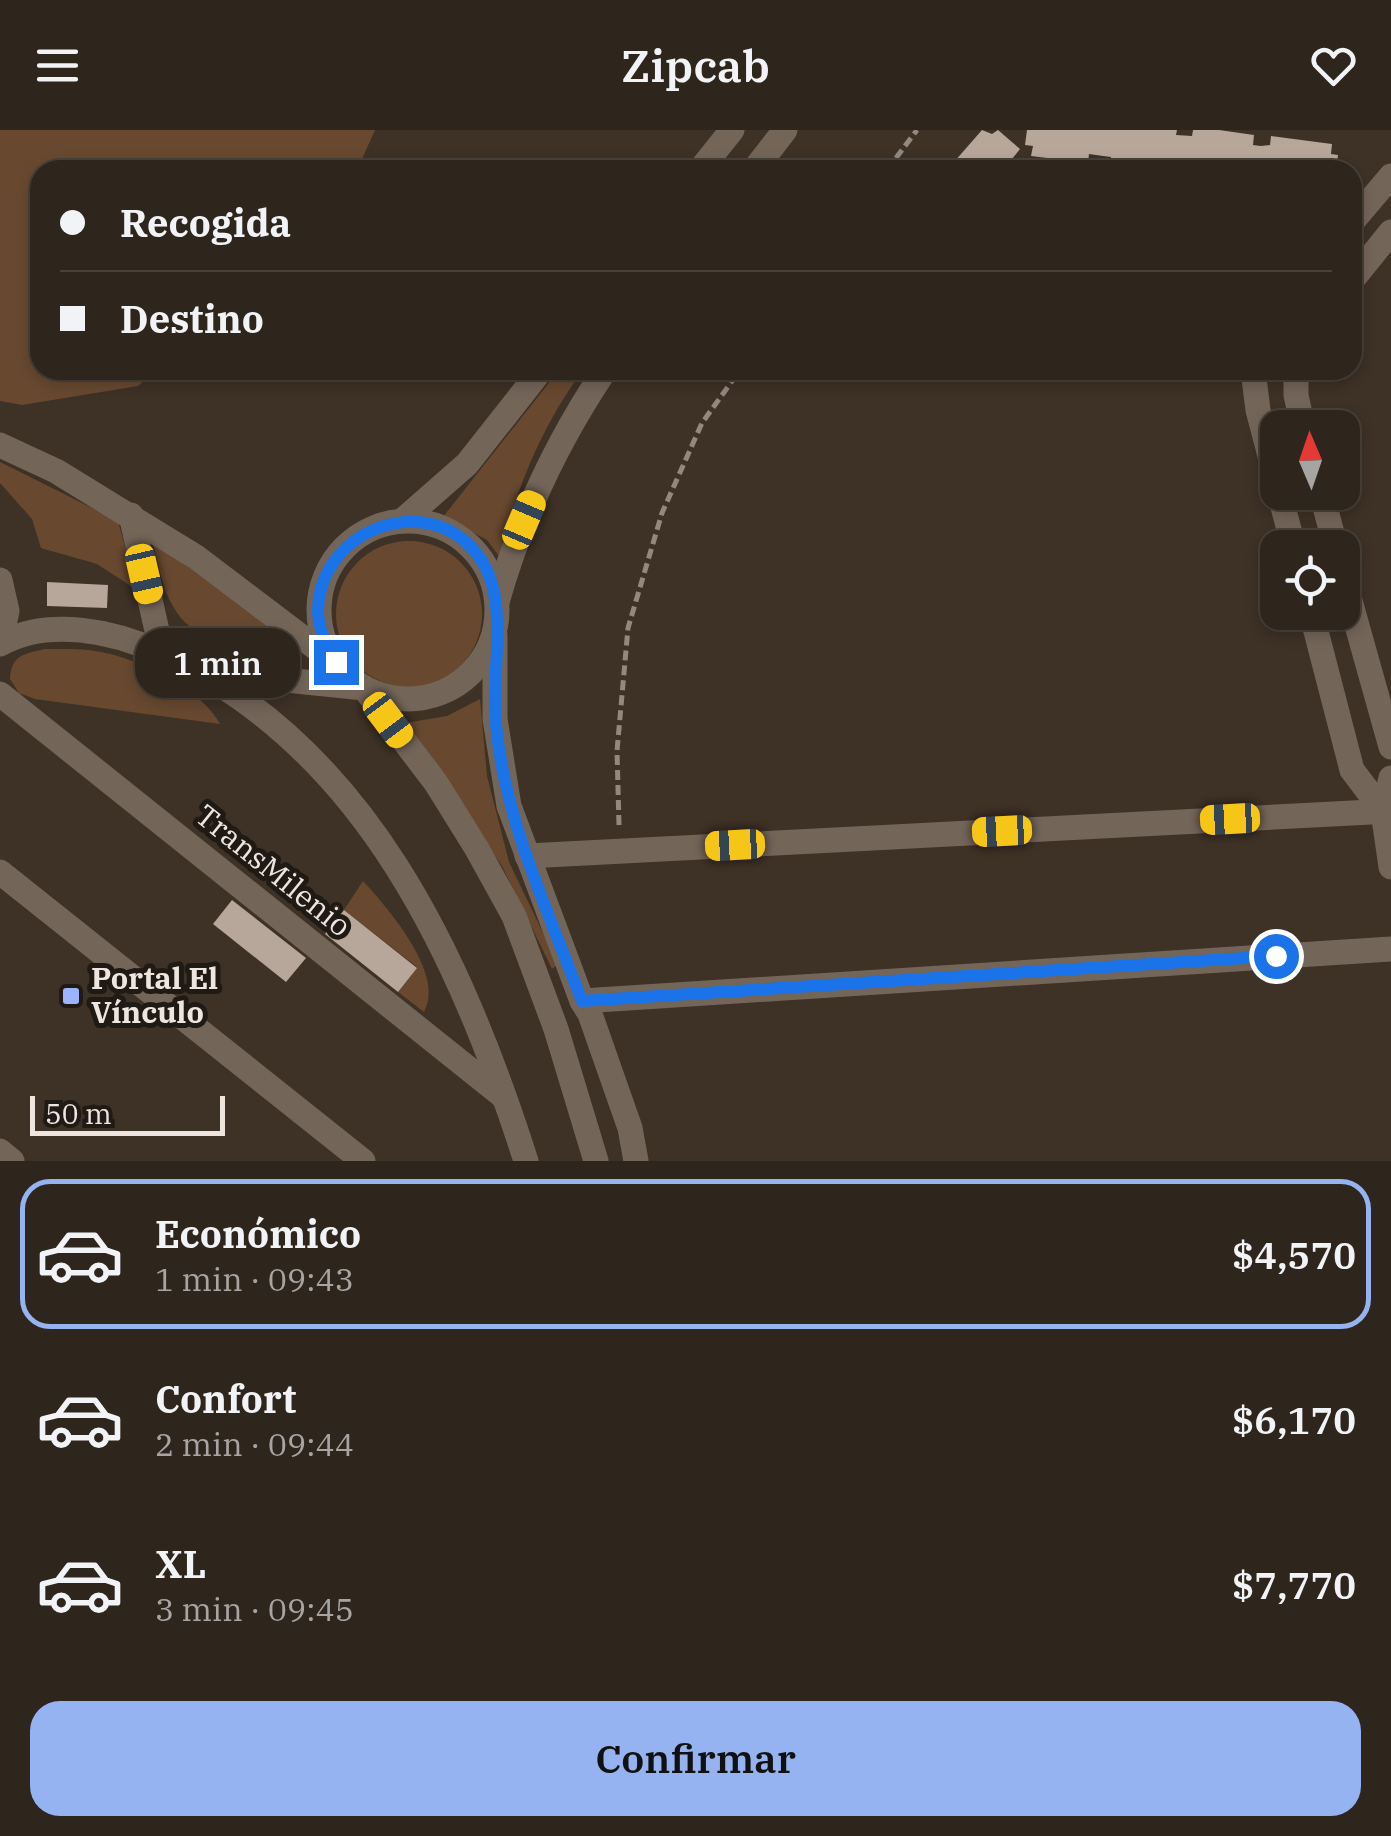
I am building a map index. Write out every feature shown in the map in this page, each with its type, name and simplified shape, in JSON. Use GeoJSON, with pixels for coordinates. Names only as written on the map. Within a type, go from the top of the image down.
{"type":"FeatureCollection","features":[{"type":"Feature","properties":{"kind":"street"},"geometry":{"type":"LineString","coordinates":[[708,160],[732,130]]}},
{"type":"Feature","properties":{"kind":"street"},"geometry":{"type":"LineString","coordinates":[[762,160],[785,130]]}},
{"type":"Feature","properties":{"kind":"street"},"geometry":{"type":"LineString","coordinates":[[1362,210],[1391,176]]}},
{"type":"Feature","properties":{"kind":"street"},"geometry":{"type":"LineString","coordinates":[[1362,268],[1391,232]]}},
{"type":"Feature","properties":{"kind":"street"},"geometry":{"type":"LineString","coordinates":[[402,521],[467,464],[533,380]]}},
{"type":"Feature","properties":{"kind":"street"},"geometry":{"type":"LineString","coordinates":[[598,380],[568,425],[540,480],[508,561],[497,602],[495,719],[509,806],[590,1014],[630,1128],[636,1161]]}},
{"type":"Feature","properties":{"kind":"street"},"geometry":{"type":"LineString","coordinates":[[1251,380],[1246,410],[1260,445]]}},
{"type":"Feature","properties":{"kind":"street"},"geometry":{"type":"LineString","coordinates":[[1296,380],[1299,410]]}},
{"type":"Feature","properties":{"kind":"street"},"geometry":{"type":"LineString","coordinates":[[0,445],[56,470],[131,515],[251,596],[364,688],[436,783],[514,916],[556,1029],[596,1161]]}},
{"type":"Feature","properties":{"kind":"street"},"geometry":{"type":"LineString","coordinates":[[131,515],[162,653]]}},
{"type":"Feature","properties":{"kind":"street"},"geometry":{"type":"LineString","coordinates":[[336,662],[323,639],[318,613],[321,587],[332,563],[348,543],[371,529],[402,521],[429,524],[455,534],[476,552],[490,575],[497,602]]}},
{"type":"Feature","properties":{"kind":"street"},"geometry":{"type":"LineString","coordinates":[[0,580],[7,611],[1,643],[34,632],[82,631],[132,640],[203,671],[266,716],[343,789],[432,924],[483,1036],[526,1161]]}},
{"type":"Feature","properties":{"kind":"street"},"geometry":{"type":"LineString","coordinates":[[203,671],[364,688],[391,697],[418,698],[445,691],[468,676],[485,654],[495,628]]}},
{"type":"Feature","properties":{"kind":"street"},"geometry":{"type":"LineString","coordinates":[[1316,630],[1352,770],[1387,811]]}},
{"type":"Feature","properties":{"kind":"street"},"geometry":{"type":"LineString","coordinates":[[1358,630],[1391,747]]}},
{"type":"Feature","properties":{"kind":"street","name":"TransMilenio"},"geometry":{"type":"LineString","coordinates":[[0,694],[506,1099]]}},
{"type":"Feature","properties":{"kind":"street"},"geometry":{"type":"LineString","coordinates":[[1391,778],[1387,811],[1391,867]]}},
{"type":"Feature","properties":{"kind":"street"},"geometry":{"type":"LineString","coordinates":[[528,856],[1387,811]]}},
{"type":"Feature","properties":{"kind":"street"},"geometry":{"type":"LineString","coordinates":[[0,872],[363,1161]]}},
{"type":"Feature","properties":{"kind":"street"},"geometry":{"type":"LineString","coordinates":[[582,1001],[1391,949]]}},
{"type":"Feature","properties":{"kind":"street"},"geometry":{"type":"LineString","coordinates":[[0,1151],[12,1161]]}},
{"type":"Feature","properties":{"kind":"path"},"geometry":{"type":"LineString","coordinates":[[894,160],[916,130]]}},
{"type":"Feature","properties":{"kind":"path"},"geometry":{"type":"LineString","coordinates":[[620,850],[617,751],[628,628],[662,513],[702,422],[733,380]]}},
{"type":"Feature","properties":{"kind":"shaded area"},"geometry":{"type":"Polygon","coordinates":[[[0,130],[375,130],[362,160],[30,160],[30,380],[145,380],[138,386],[22,405],[0,401],[0,130]]]}},
{"type":"Feature","properties":{"kind":"shaded area"},"geometry":{"type":"Polygon","coordinates":[[[551,380],[576,380],[532,459],[499,556],[487,540],[443,517],[551,380]]]}},
{"type":"Feature","properties":{"kind":"shaded area"},"geometry":{"type":"Polygon","coordinates":[[[0,462],[118,521],[137,590],[97,564],[41,548],[32,519],[0,483],[0,462]]]}},
{"type":"Feature","properties":{"kind":"shaded area"},"geometry":{"type":"Polygon","coordinates":[[[152,540],[291,643],[302,656],[231,646],[198,633],[170,601],[152,540]]]}},
{"type":"Feature","properties":{"kind":"shaded area"},"geometry":{"type":"Polygon","coordinates":[[[409,541],[437,547],[460,563],[476,586],[482,614],[476,642],[460,665],[437,681],[409,687],[381,681],[358,665],[342,642],[336,614],[342,586],[358,563],[381,547],[409,541]]]}},
{"type":"Feature","properties":{"kind":"shaded area"},"geometry":{"type":"Polygon","coordinates":[[[45,649],[94,651],[150,668],[199,699],[220,724],[35,699],[19,693],[10,679],[13,665],[25,654],[45,649]]]}},
{"type":"Feature","properties":{"kind":"shaded area"},"geometry":{"type":"Polygon","coordinates":[[[480,699],[487,776],[509,862],[558,964],[552,969],[502,866],[405,723],[447,716],[480,699]]]}},
{"type":"Feature","properties":{"kind":"shaded area"},"geometry":{"type":"Polygon","coordinates":[[[363,881],[399,925],[421,961],[429,997],[424,1012],[398,992],[417,967],[344,910],[363,881]]]}},
{"type":"Feature","properties":{"kind":"building"},"geometry":{"type":"Polygon","coordinates":[[[982,130],[992,134],[998,130],[1020,149],[1013,160],[956,160],[982,130]]]}},
{"type":"Feature","properties":{"kind":"building"},"geometry":{"type":"Polygon","coordinates":[[[1027,130],[1177,130],[1176,135],[1192,136],[1193,130],[1219,130],[1254,135],[1253,145],[1261,146],[1270,145],[1271,136],[1332,144],[1331,154],[1338,155],[1337,160],[1111,160],[1089,154],[1088,160],[1064,160],[1031,156],[1033,146],[1025,145],[1027,130]]]}},
{"type":"Feature","properties":{"kind":"building"},"geometry":{"type":"Polygon","coordinates":[[[47,582],[108,585],[107,608],[47,606],[47,582]]]}},
{"type":"Feature","properties":{"kind":"building"},"geometry":{"type":"Polygon","coordinates":[[[232,900],[306,958],[286,982],[213,924],[232,900]]]}},
{"type":"Feature","properties":{"kind":"building"},"geometry":{"type":"Polygon","coordinates":[[[344,910],[417,968],[398,992],[325,934],[344,910]]]}},
{"type":"Feature","properties":{"kind":"place","name":"Portal El Vínculo"},"geometry":{"type":"Point","coordinates":[71,996]}},
{"type":"Feature","properties":{"kind":"route"},"geometry":{"type":"LineString","coordinates":[[336,662],[323,639],[318,613],[321,587],[332,563],[348,543],[371,529],[402,521],[429,524],[455,534],[476,552],[490,575],[497,602],[495,719],[509,806],[582,1001],[1276,956]]}}]}
